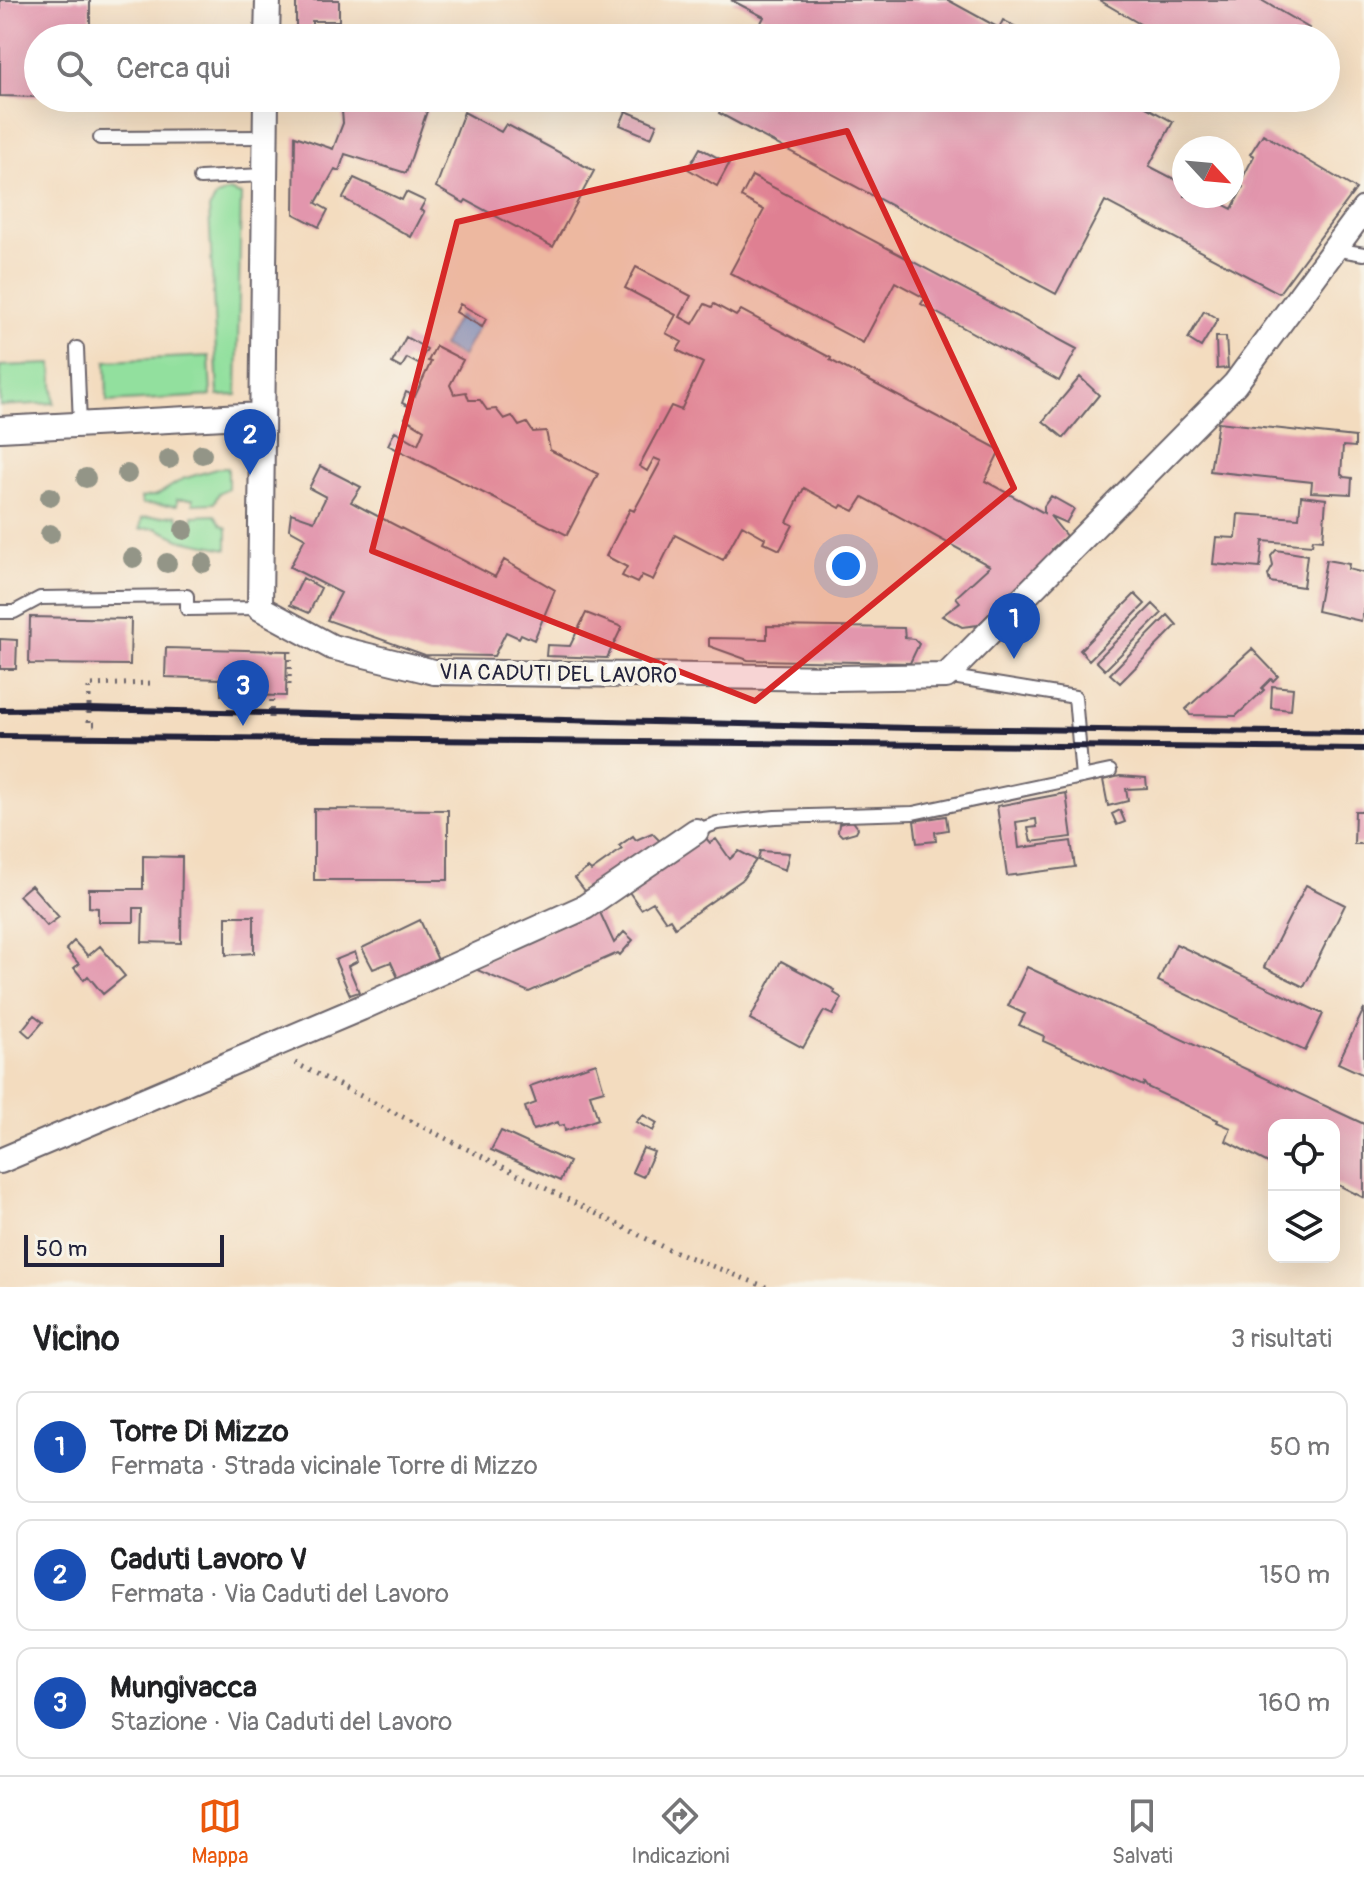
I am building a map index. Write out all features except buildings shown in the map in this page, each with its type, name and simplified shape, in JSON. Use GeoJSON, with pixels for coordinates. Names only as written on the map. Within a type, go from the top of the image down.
{"type":"FeatureCollection","features":[{"type":"Feature","properties":{"kind":"street"},"geometry":{"type":"LineString","coordinates":[[267,24],[268,0]]}},
{"type":"Feature","properties":{"kind":"street"},"geometry":{"type":"LineString","coordinates":[[260,608],[266,112]]}},
{"type":"Feature","properties":{"kind":"street"},"geometry":{"type":"LineString","coordinates":[[946,676],[1235,384],[1364,209]]}},
{"type":"Feature","properties":{"kind":"street"},"geometry":{"type":"LineString","coordinates":[[0,429],[262,415]]}},
{"type":"Feature","properties":{"kind":"street","name":"VIA CADUTI DEL LAVORO"},"geometry":{"type":"LineString","coordinates":[[260,608],[332,647],[434,672],[835,678],[946,676]]}},
{"type":"Feature","properties":{"kind":"street"},"geometry":{"type":"LineString","coordinates":[[0,1161],[585,907],[696,831]]}},
{"type":"Feature","properties":{"kind":"lane"},"geometry":{"type":"LineString","coordinates":[[100,138],[265,137]]}},
{"type":"Feature","properties":{"kind":"lane"},"geometry":{"type":"LineString","coordinates":[[200,178],[264,175]]}},
{"type":"Feature","properties":{"kind":"lane"},"geometry":{"type":"LineString","coordinates":[[1334,249],[1364,254]]}},
{"type":"Feature","properties":{"kind":"lane"},"geometry":{"type":"LineString","coordinates":[[77,348],[80,425]]}},
{"type":"Feature","properties":{"kind":"lane"},"geometry":{"type":"LineString","coordinates":[[0,612],[14,612],[40,598],[187,596],[187,609],[260,608]]}},
{"type":"Feature","properties":{"kind":"lane"},"geometry":{"type":"LineString","coordinates":[[946,676],[1075,697],[1082,777]]}},
{"type":"Feature","properties":{"kind":"lane"},"geometry":{"type":"LineString","coordinates":[[696,831],[717,823],[775,817],[913,813],[1110,771]]}},
{"type":"Feature","properties":{"kind":"path"},"geometry":{"type":"LineString","coordinates":[[95,724],[89,724],[89,685],[153,683]]}},
{"type":"Feature","properties":{"kind":"path"},"geometry":{"type":"LineString","coordinates":[[271,718],[272,694]]}},
{"type":"Feature","properties":{"kind":"path"},"geometry":{"type":"LineString","coordinates":[[265,1048],[663,1247],[766,1287]]}},
{"type":"Feature","properties":{"kind":"highlighted area"},"geometry":{"type":"Polygon","coordinates":[[[847,131],[1014,488],[755,701],[372,551],[457,222],[847,131]]]}},
{"type":"Feature","properties":{"kind":"green space"},"geometry":{"type":"Polygon","coordinates":[[[229,191],[241,195],[237,395],[218,396],[209,209],[217,196],[229,191]]]}},
{"type":"Feature","properties":{"kind":"green space"},"geometry":{"type":"Polygon","coordinates":[[[209,356],[211,396],[107,402],[106,361],[209,356]]]}},
{"type":"Feature","properties":{"kind":"green space"},"geometry":{"type":"Polygon","coordinates":[[[52,364],[54,403],[0,406],[0,366],[52,364]]]}},
{"type":"Feature","properties":{"kind":"green space"},"geometry":{"type":"Polygon","coordinates":[[[228,468],[228,488],[219,493],[214,503],[193,504],[193,499],[177,499],[177,505],[142,504],[141,498],[157,495],[183,479],[228,468]]]}},
{"type":"Feature","properties":{"kind":"green space"},"geometry":{"type":"Polygon","coordinates":[[[177,515],[179,521],[193,520],[193,516],[215,515],[227,528],[227,549],[182,540],[156,528],[140,529],[142,518],[177,515]]]}},
{"type":"Feature","properties":{"kind":"water"},"geometry":{"type":"Polygon","coordinates":[[[458,316],[478,327],[462,357],[442,346],[458,316]]]}},
{"type":"Feature","properties":{"kind":"railway"},"geometry":{"type":"LineString","coordinates":[[0,710],[89,709],[911,728],[1364,733]]}},
{"type":"Feature","properties":{"kind":"railway"},"geometry":{"type":"LineString","coordinates":[[0,736],[1364,749]]}},
{"type":"Feature","properties":{"kind":"place","name":"Caduti Lavoro V"},"geometry":{"type":"Point","coordinates":[250,475]}},
{"type":"Feature","properties":{"kind":"place","name":"Torre Di Mizzo"},"geometry":{"type":"Point","coordinates":[1014,659]}},
{"type":"Feature","properties":{"kind":"place","name":"Mungivacca"},"geometry":{"type":"Point","coordinates":[243,726]}}]}
